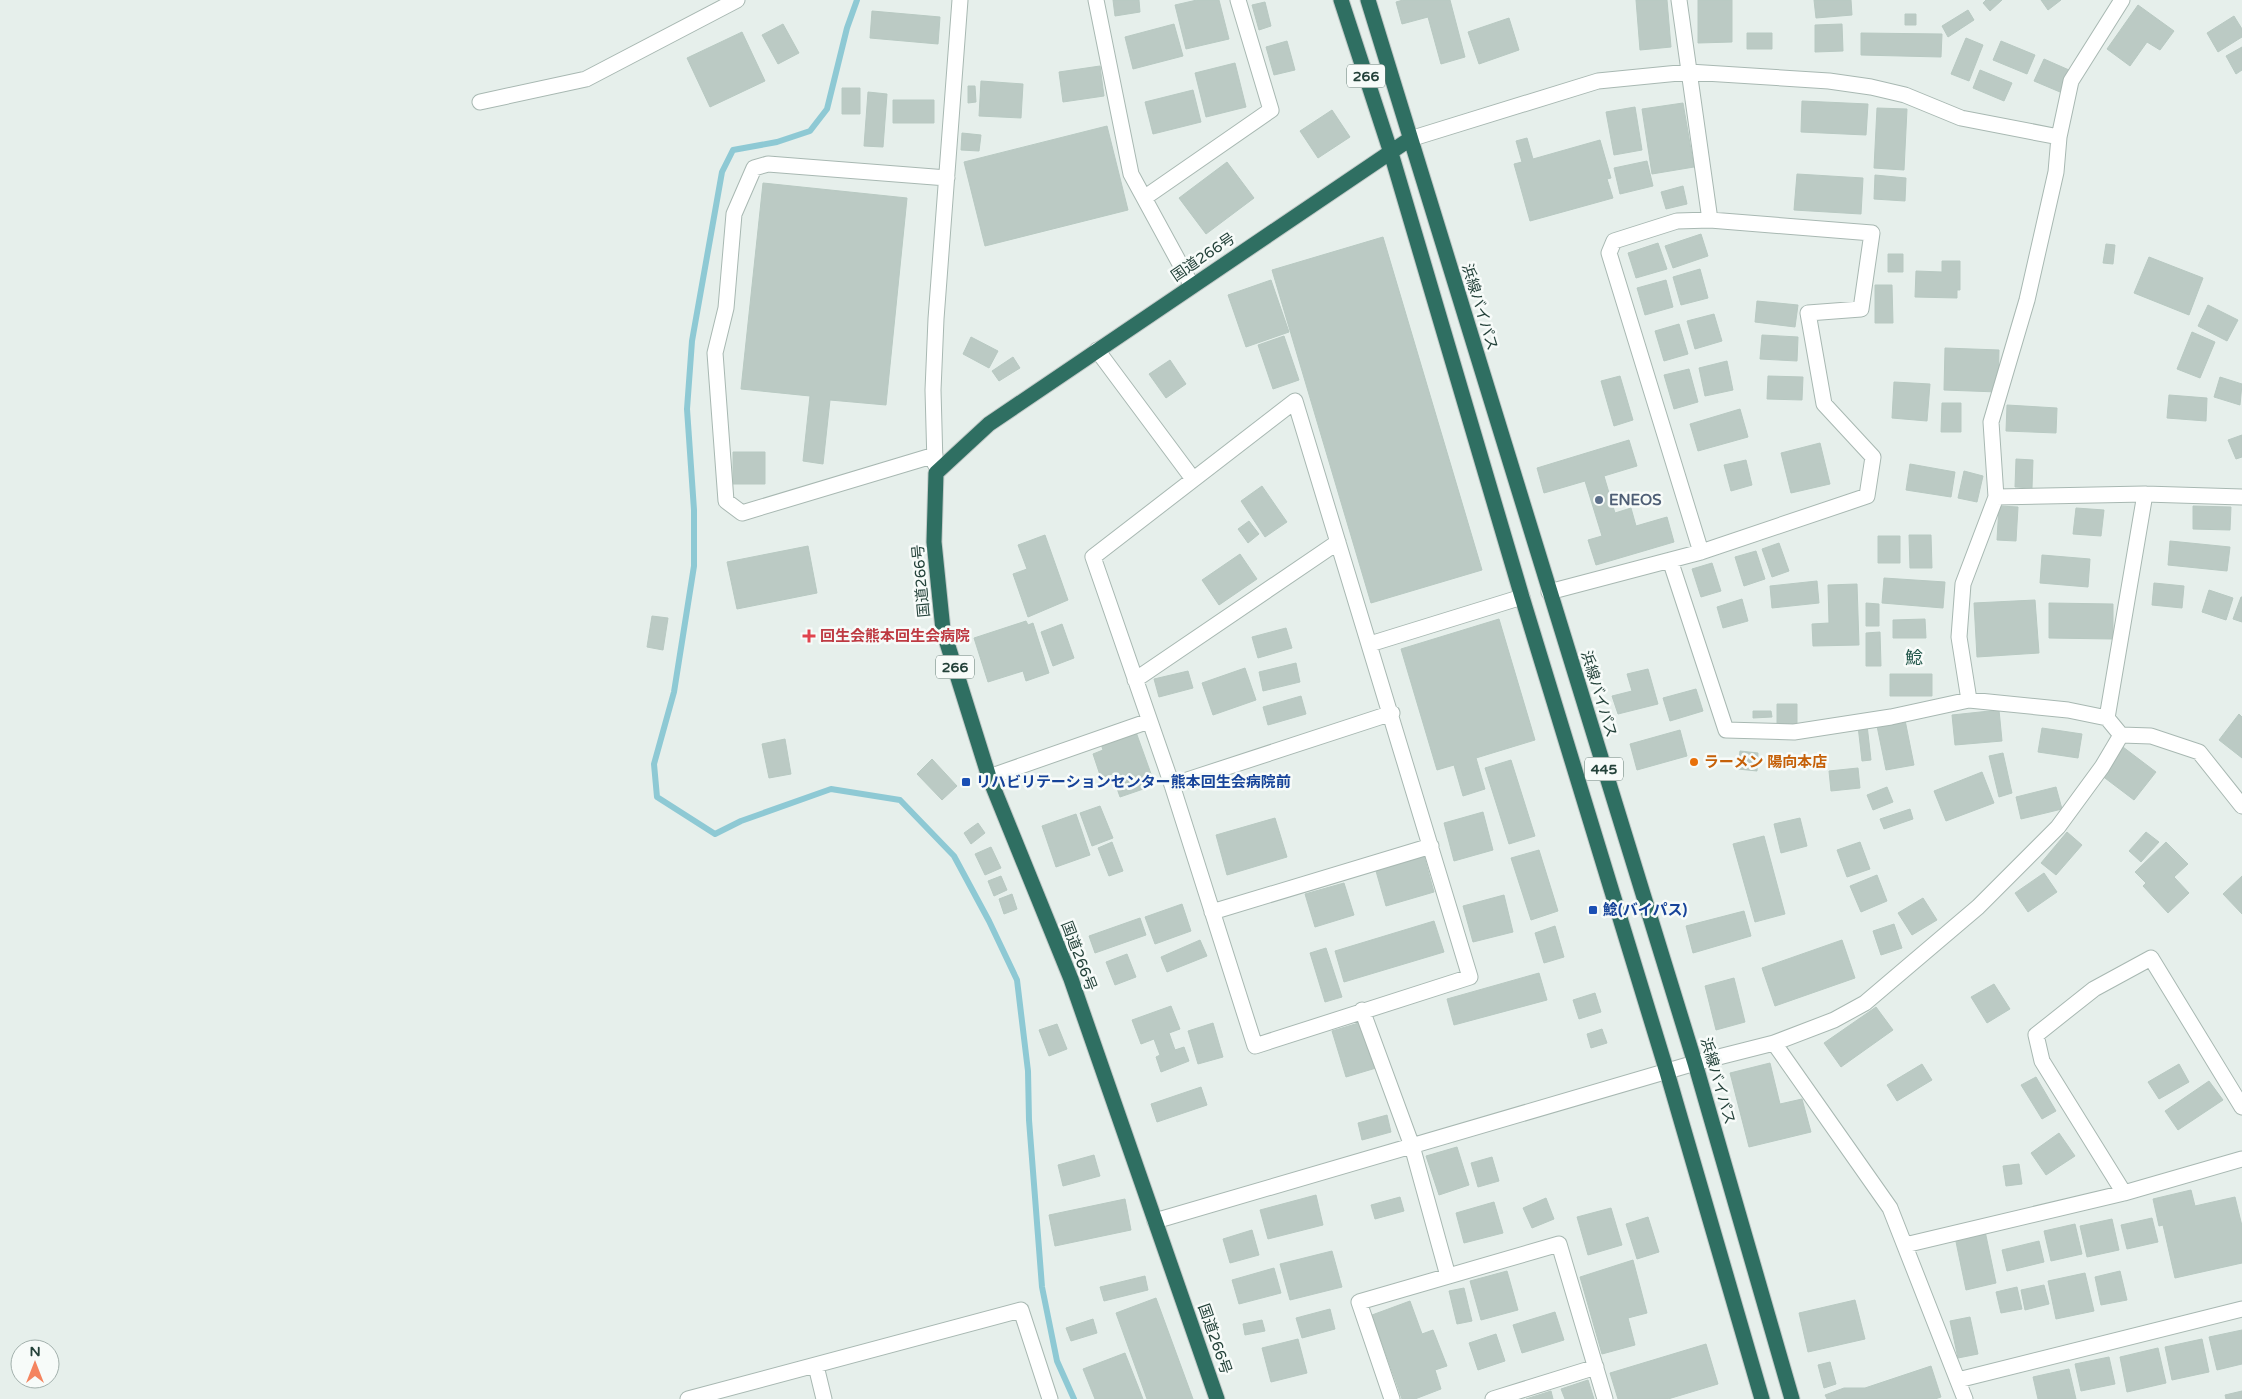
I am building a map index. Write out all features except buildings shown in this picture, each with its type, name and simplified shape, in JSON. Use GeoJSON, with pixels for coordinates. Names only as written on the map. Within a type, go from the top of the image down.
{"type":"FeatureCollection","features":[{"type":"Feature","properties":{"kind":"highway","name":"266"},"geometry":{"type":"LineString","coordinates":[[1342,0],[1391,153]]}},
{"type":"Feature","properties":{"kind":"highway","name":"浜線バイパス"},"geometry":{"type":"LineString","coordinates":[[1368,0],[1695,1063],[1792,1399]]}},
{"type":"Feature","properties":{"kind":"highway","name":"国道266号"},"geometry":{"type":"LineString","coordinates":[[1217,1399],[1071,979],[989,777],[943,630],[934,542],[936,473],[989,424],[1410,139]]}},
{"type":"Feature","properties":{"kind":"highway","name":"445"},"geometry":{"type":"LineString","coordinates":[[1391,153],[1522,597],[1667,1072],[1762,1399]]}},
{"type":"Feature","properties":{"kind":"street"},"geometry":{"type":"LineString","coordinates":[[480,102],[586,79],[736,0]]}},
{"type":"Feature","properties":{"kind":"street"},"geometry":{"type":"LineString","coordinates":[[936,473],[934,363],[960,0]]}},
{"type":"Feature","properties":{"kind":"street"},"geometry":{"type":"LineString","coordinates":[[1096,0],[1131,174],[1192,286]]}},
{"type":"Feature","properties":{"kind":"street"},"geometry":{"type":"LineString","coordinates":[[1144,198],[1271,110],[1238,0]]}},
{"type":"Feature","properties":{"kind":"street"},"geometry":{"type":"LineString","coordinates":[[1679,0],[1710,220]]}},
{"type":"Feature","properties":{"kind":"street"},"geometry":{"type":"LineString","coordinates":[[1968,700],[1959,637],[1963,584],[1996,497],[1991,422],[2027,300],[2056,172],[2059,137],[2071,82],[2122,0]]}},
{"type":"Feature","properties":{"kind":"street"},"geometry":{"type":"LineString","coordinates":[[1410,139],[1598,81],[1689,72],[1829,81],[1871,87],[1905,95],[1961,118],[2059,137]]}},
{"type":"Feature","properties":{"kind":"street"},"geometry":{"type":"LineString","coordinates":[[935,455],[742,513],[726,501],[715,353],[726,308],[734,214],[754,168],[768,164],[947,178]]}},
{"type":"Feature","properties":{"kind":"street"},"geometry":{"type":"LineString","coordinates":[[1549,592],[1700,552],[1867,496],[1873,458],[1824,404],[1808,312],[1861,309],[1872,233],[1710,220],[1677,221],[1614,241],[1610,253],[1700,552]]}},
{"type":"Feature","properties":{"kind":"street"},"geometry":{"type":"LineString","coordinates":[[1096,350],[1193,480]]}},
{"type":"Feature","properties":{"kind":"street"},"geometry":{"type":"LineString","coordinates":[[1295,401],[1392,713],[1470,977],[1362,1010],[1255,1046],[1172,785],[1093,557],[1193,480],[1295,401]]}},
{"type":"Feature","properties":{"kind":"street"},"geometry":{"type":"LineString","coordinates":[[1996,497],[2145,494],[2242,497]]}},
{"type":"Feature","properties":{"kind":"street"},"geometry":{"type":"LineString","coordinates":[[2107,718],[2145,494]]}},
{"type":"Feature","properties":{"kind":"street"},"geometry":{"type":"LineString","coordinates":[[1135,680],[1338,542]]}},
{"type":"Feature","properties":{"kind":"street"},"geometry":{"type":"LineString","coordinates":[[1670,560],[1726,730],[1794,732],[1890,717],[1968,700],[2068,710],[2107,718],[2121,735],[2151,736],[2199,752],[2242,806]]}},
{"type":"Feature","properties":{"kind":"street"},"geometry":{"type":"LineString","coordinates":[[1370,644],[1522,597]]}},
{"type":"Feature","properties":{"kind":"street"},"geometry":{"type":"LineString","coordinates":[[1172,785],[1392,713]]}},
{"type":"Feature","properties":{"kind":"street"},"geometry":{"type":"LineString","coordinates":[[989,777],[1149,721]]}},
{"type":"Feature","properties":{"kind":"street"},"geometry":{"type":"LineString","coordinates":[[1155,1222],[1695,1063],[1774,1043],[1834,1020],[1865,1003],[1978,907],[2058,827],[2102,767],[2121,735]]}},
{"type":"Feature","properties":{"kind":"street"},"geometry":{"type":"LineString","coordinates":[[1212,912],[1431,846]]}},
{"type":"Feature","properties":{"kind":"street"},"geometry":{"type":"LineString","coordinates":[[2124,1192],[2042,1061],[2036,1035],[2094,989],[2151,958],[2242,1107]]}},
{"type":"Feature","properties":{"kind":"street"},"geometry":{"type":"LineString","coordinates":[[1362,1010],[1412,1146],[1448,1276]]}},
{"type":"Feature","properties":{"kind":"street"},"geometry":{"type":"LineString","coordinates":[[1774,1043],[1890,1208],[1964,1399]]}},
{"type":"Feature","properties":{"kind":"street"},"geometry":{"type":"LineString","coordinates":[[1904,1245],[2124,1192],[2242,1159]]}},
{"type":"Feature","properties":{"kind":"street"},"geometry":{"type":"LineString","coordinates":[[1392,1399],[1359,1302],[1559,1244],[1606,1399]]}},
{"type":"Feature","properties":{"kind":"street"},"geometry":{"type":"LineString","coordinates":[[1958,1380],[2242,1308]]}},
{"type":"Feature","properties":{"kind":"street"},"geometry":{"type":"LineString","coordinates":[[688,1399],[1021,1310],[1050,1399]]}},
{"type":"Feature","properties":{"kind":"street"},"geometry":{"type":"LineString","coordinates":[[816,1366],[824,1399]]}},
{"type":"Feature","properties":{"kind":"street"},"geometry":{"type":"LineString","coordinates":[[1493,1399],[1596,1367]]}},
{"type":"Feature","properties":{"kind":"waterway"},"geometry":{"type":"LineString","coordinates":[[857,0],[847,28],[827,109],[810,131],[777,142],[733,150],[722,172],[692,341],[687,409],[694,510],[694,566],[674,692],[654,764],[657,797],[715,834],[741,821],[831,789],[900,800],[954,856],[989,921],[1017,980],[1028,1071],[1029,1120],[1042,1287],[1057,1361],[1074,1399]]}},
{"type":"Feature","properties":{"kind":"place","name":"ENEOS"},"geometry":{"type":"Point","coordinates":[1599,500]}},
{"type":"Feature","properties":{"kind":"place","name":"回生会熊本回生会病院"},"geometry":{"type":"Point","coordinates":[809,636]}},
{"type":"Feature","properties":{"kind":"place","name":"ラーメン 陽向本店"},"geometry":{"type":"Point","coordinates":[1694,762]}},
{"type":"Feature","properties":{"kind":"place","name":"リハビリテーションセンター熊本回生会病院前"},"geometry":{"type":"Point","coordinates":[966,782]}},
{"type":"Feature","properties":{"kind":"place","name":"鯰(バイパス)"},"geometry":{"type":"Point","coordinates":[1593,910]}},
{"type":"Feature","properties":{"kind":"district","name":"鯰"},"geometry":{"type":"Point","coordinates":[1914,658]}}]}
